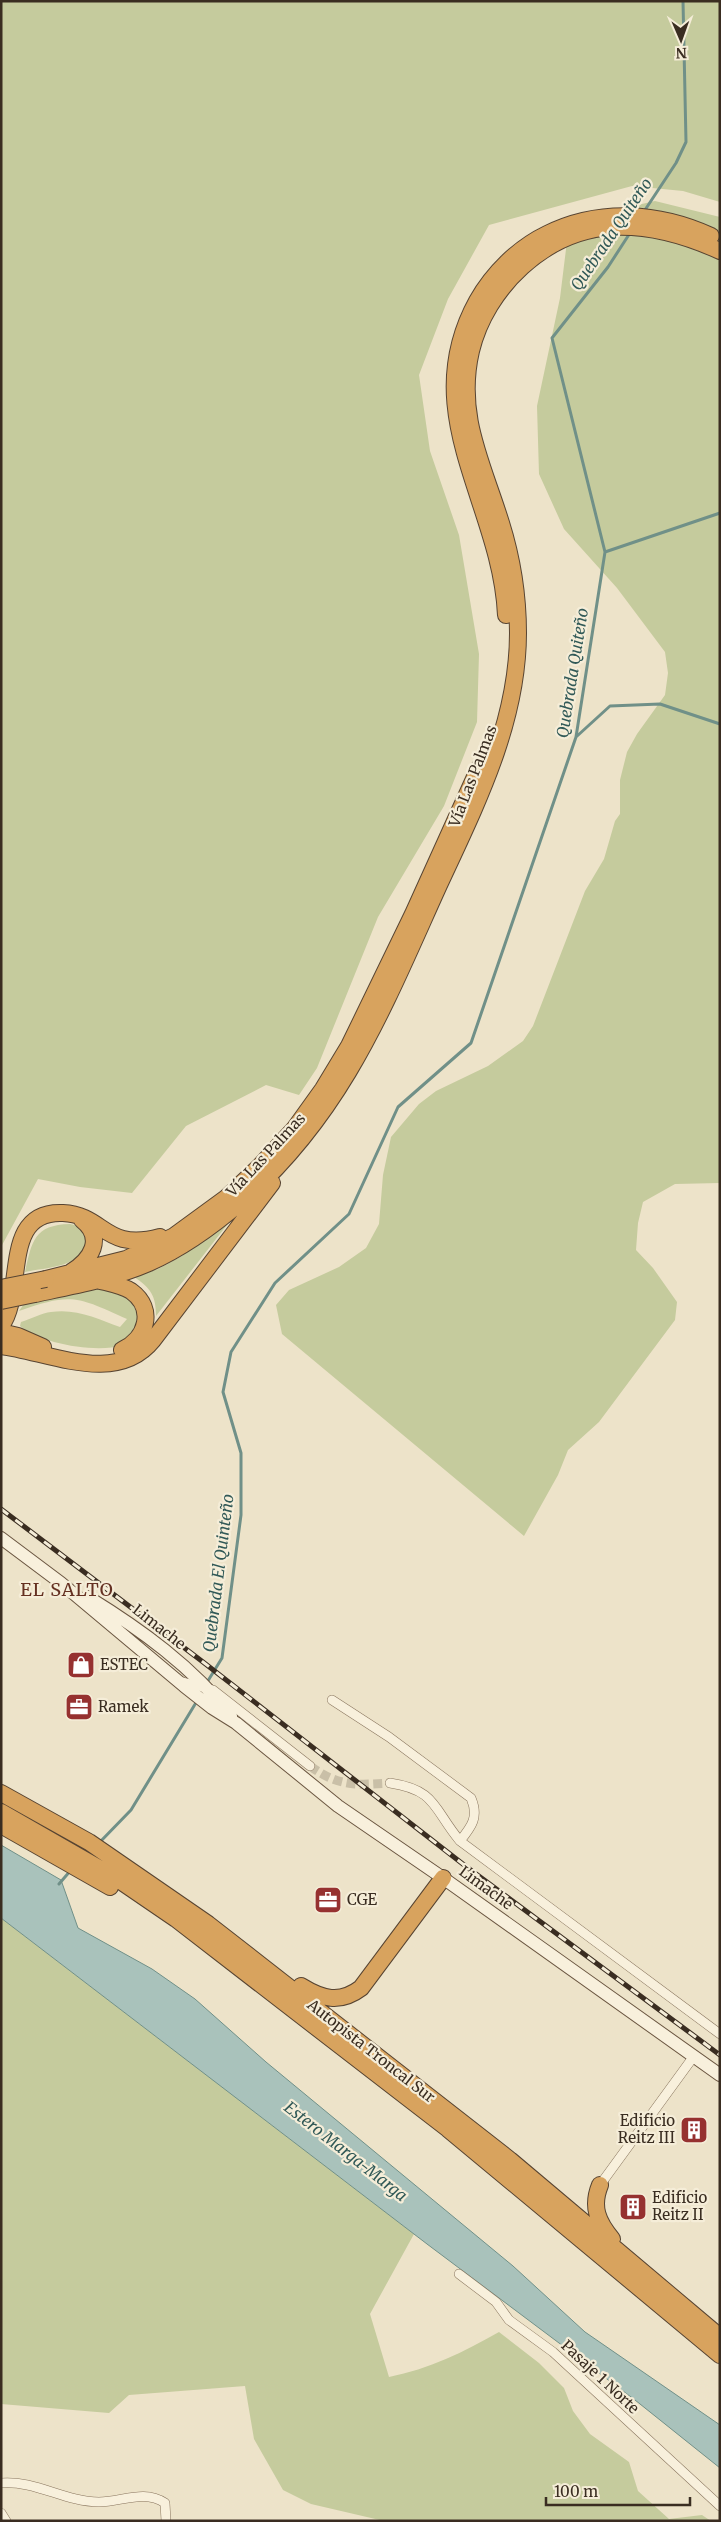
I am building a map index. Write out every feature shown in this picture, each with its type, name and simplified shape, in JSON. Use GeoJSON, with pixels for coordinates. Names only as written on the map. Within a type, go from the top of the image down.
{"type":"FeatureCollection","features":[{"type":"Feature","properties":{"kind":"highway","name":"Vía Las Palmas"},"geometry":{"type":"LineString","coordinates":[[1,1288],[111,1264],[142,1253],[190,1226],[226,1198],[280,1145],[309,1110],[337,1068],[361,1024],[478,771],[493,729],[506,664],[506,608],[494,542],[465,460],[456,421],[456,367],[466,323],[488,283],[509,261],[532,242],[572,223],[614,221],[671,222],[720,240]]}},
{"type":"Feature","properties":{"kind":"highway","name":"Vía Las Palmas"},"geometry":{"type":"LineString","coordinates":[[1,1301],[97,1280],[149,1263],[194,1239],[246,1197],[298,1143],[340,1087],[373,1029],[486,779],[508,715],[517,659],[516,591],[502,525],[478,462],[469,419],[467,375],[477,332],[498,292],[530,260],[569,238],[614,221],[692,240],[720,251]]}},
{"type":"Feature","properties":{"kind":"highway"},"geometry":{"type":"LineString","coordinates":[[1,1346],[54,1358],[83,1362],[115,1362],[137,1355],[149,1345],[200,1278],[282,1170],[298,1143]]}},
{"type":"Feature","properties":{"kind":"highway"},"geometry":{"type":"LineString","coordinates":[[97,1280],[130,1290],[143,1306],[145,1318],[143,1330],[132,1345],[115,1352],[102,1354],[46,1348],[18,1336],[3,1325],[13,1298],[18,1253],[26,1231],[33,1223],[44,1216],[61,1213],[74,1215],[87,1220],[112,1236],[131,1242],[163,1236],[190,1226]]}},
{"type":"Feature","properties":{"kind":"highway"},"geometry":{"type":"LineString","coordinates":[[67,1274],[85,1262],[94,1247],[91,1231],[84,1222],[74,1215]]}},
{"type":"Feature","properties":{"kind":"highway"},"geometry":{"type":"LineString","coordinates":[[1,1783],[72,1828],[89,1842]]}},
{"type":"Feature","properties":{"kind":"highway","name":"Autopista Troncal Sur"},"geometry":{"type":"LineString","coordinates":[[1,1793],[89,1842],[116,1876],[226,1957],[448,2129],[720,2354]]}},
{"type":"Feature","properties":{"kind":"highway"},"geometry":{"type":"LineString","coordinates":[[1,1812],[73,1859]]}},
{"type":"Feature","properties":{"kind":"highway"},"geometry":{"type":"LineString","coordinates":[[1,1825],[73,1859],[116,1876]]}},
{"type":"Feature","properties":{"kind":"highway","name":"Autopista Troncal Sur"},"geometry":{"type":"LineString","coordinates":[[116,1876],[208,1924],[274,1974],[510,2160],[720,2337]]}},
{"type":"Feature","properties":{"kind":"highway"},"geometry":{"type":"LineString","coordinates":[[274,1974],[323,1998],[340,1998],[355,1992],[361,1988],[443,1878]]}},
{"type":"Feature","properties":{"kind":"highway"},"geometry":{"type":"LineString","coordinates":[[600,2185],[596,2203],[599,2221],[638,2269]]}},
{"type":"Feature","properties":{"kind":"main road","name":"Limache"},"geometry":{"type":"LineString","coordinates":[[1,1538],[185,1681],[212,1696],[236,1723],[338,1806],[443,1878],[720,2075]]}},
{"type":"Feature","properties":{"kind":"main road","name":"Limache"},"geometry":{"type":"LineString","coordinates":[[61,1583],[118,1616],[152,1640],[185,1681]]}},
{"type":"Feature","properties":{"kind":"street","name":"Limache"},"geometry":{"type":"LineString","coordinates":[[212,1696],[310,1766]]}},
{"type":"Feature","properties":{"kind":"street"},"geometry":{"type":"LineString","coordinates":[[332,1700],[389,1736],[471,1798],[475,1807],[474,1823],[460,1841]]}},
{"type":"Feature","properties":{"kind":"street","name":"Limache"},"geometry":{"type":"LineString","coordinates":[[390,1783],[408,1786],[426,1794],[434,1802],[460,1841],[720,2034]]}},
{"type":"Feature","properties":{"kind":"street"},"geometry":{"type":"LineString","coordinates":[[600,2185],[694,2056]]}},
{"type":"Feature","properties":{"kind":"street","name":"Pasaje 1 Norte"},"geometry":{"type":"LineString","coordinates":[[459,2274],[496,2302],[508,2320],[553,2352],[720,2506]]}},
{"type":"Feature","properties":{"kind":"street"},"geometry":{"type":"LineString","coordinates":[[1,2483],[32,2486],[89,2502],[101,2503],[133,2496],[150,2497],[165,2503],[166,2521]]}},
{"type":"Feature","properties":{"kind":"street"},"geometry":{"type":"LineString","coordinates":[[1,2513],[6,2521]]}},
{"type":"Feature","properties":{"kind":"green space"},"geometry":{"type":"Polygon","coordinates":[[[1,1],[720,1],[720,202],[683,191],[632,186],[489,225],[448,299],[419,375],[430,451],[459,535],[479,654],[477,722],[444,806],[378,917],[317,1068],[299,1095],[266,1085],[186,1126],[132,1193],[80,1187],[38,1179],[1,1247],[1,1]]]}},
{"type":"Feature","properties":{"kind":"green space"},"geometry":{"type":"Polygon","coordinates":[[[655,201],[720,217],[720,1183],[675,1184],[643,1202],[638,1223],[636,1250],[653,1268],[677,1302],[675,1320],[599,1422],[568,1450],[558,1475],[524,1536],[282,1334],[276,1305],[289,1290],[339,1267],[366,1248],[379,1224],[383,1175],[391,1137],[419,1104],[436,1091],[488,1066],[523,1041],[533,1026],[585,891],[604,859],[615,821],[620,814],[620,780],[627,752],[637,734],[665,695],[668,673],[665,652],[617,588],[564,529],[539,474],[537,406],[560,298],[567,241],[594,215],[655,201]]]}},
{"type":"Feature","properties":{"kind":"green space"},"geometry":{"type":"Polygon","coordinates":[[[241,1207],[156,1316],[154,1298],[145,1285],[134,1277],[158,1269],[182,1256],[241,1207]]]}},
{"type":"Feature","properties":{"kind":"green space"},"geometry":{"type":"Polygon","coordinates":[[[70,1224],[79,1226],[86,1236],[88,1245],[83,1253],[61,1265],[25,1272],[33,1243],[42,1231],[58,1225],[70,1224]]]}},
{"type":"Feature","properties":{"kind":"green space"},"geometry":{"type":"Polygon","coordinates":[[[104,1287],[126,1296],[134,1306],[140,1329],[122,1345],[98,1348],[69,1345],[40,1337],[20,1326],[21,1322],[40,1315],[60,1311],[87,1315],[120,1327],[127,1319],[97,1306],[74,1300],[51,1301],[19,1311],[26,1301],[104,1287]]]}},
{"type":"Feature","properties":{"kind":"green space"},"geometry":{"type":"Polygon","coordinates":[[[1,1918],[414,2234],[370,2314],[389,2377],[404,2374],[446,2359],[499,2332],[539,2363],[564,2388],[573,2411],[590,2434],[629,2462],[638,2491],[669,2519],[702,2515],[711,2521],[384,2521],[311,2504],[283,2490],[254,2439],[245,2386],[129,2395],[109,2413],[1,2404],[1,1918]]]}},
{"type":"Feature","properties":{"kind":"water","name":"Estero Marga-Marga"},"geometry":{"type":"Polygon","coordinates":[[[1,1845],[61,1880],[78,1928],[152,1969],[195,1999],[266,2062],[513,2266],[585,2332],[720,2425],[720,2468],[635,2400],[427,2244],[1,1918],[1,1845]]]}},
{"type":"Feature","properties":{"kind":"waterway","name":"Quebrada Quiteño"},"geometry":{"type":"LineString","coordinates":[[643,213],[676,163],[686,142],[683,1]]}},
{"type":"Feature","properties":{"kind":"waterway","name":"Quebrada Quiteño"},"geometry":{"type":"LineString","coordinates":[[206,1684],[222,1658],[241,1515],[241,1453],[223,1392],[231,1352],[275,1283],[349,1214],[398,1107],[471,1043],[576,737],[605,552],[552,338],[608,267],[630,233]]}},
{"type":"Feature","properties":{"kind":"waterway"},"geometry":{"type":"LineString","coordinates":[[605,552],[720,513]]}},
{"type":"Feature","properties":{"kind":"waterway"},"geometry":{"type":"LineString","coordinates":[[576,737],[610,706],[660,704],[720,724]]}},
{"type":"Feature","properties":{"kind":"waterway","name":"Quebrada El Quinteño"},"geometry":{"type":"LineString","coordinates":[[99,1843],[131,1810],[197,1701]]}},
{"type":"Feature","properties":{"kind":"waterway","name":"Quebrada El Quinteño"},"geometry":{"type":"LineString","coordinates":[[59,1884],[71,1870]]}},
{"type":"Feature","properties":{"kind":"tunnel"},"geometry":{"type":"LineString","coordinates":[[310,1766],[330,1778],[348,1783],[390,1783]]}},
{"type":"Feature","properties":{"kind":"railway"},"geometry":{"type":"LineString","coordinates":[[1,1509],[203,1662],[468,1868],[720,2055]]}},
{"type":"Feature","properties":{"kind":"place","name":"ESTEC"},"geometry":{"type":"Point","coordinates":[81,1665]}},
{"type":"Feature","properties":{"kind":"place","name":"Ramek"},"geometry":{"type":"Point","coordinates":[79,1707]}},
{"type":"Feature","properties":{"kind":"place","name":"CGE"},"geometry":{"type":"Point","coordinates":[328,1900]}},
{"type":"Feature","properties":{"kind":"place","name":"Edificio Reitz III"},"geometry":{"type":"Point","coordinates":[694,2130]}},
{"type":"Feature","properties":{"kind":"place","name":"Edificio Reitz II"},"geometry":{"type":"Point","coordinates":[633,2207]}},
{"type":"Feature","properties":{"kind":"district","name":"EL SALTO"},"geometry":{"type":"Point","coordinates":[67,1590]}}]}
